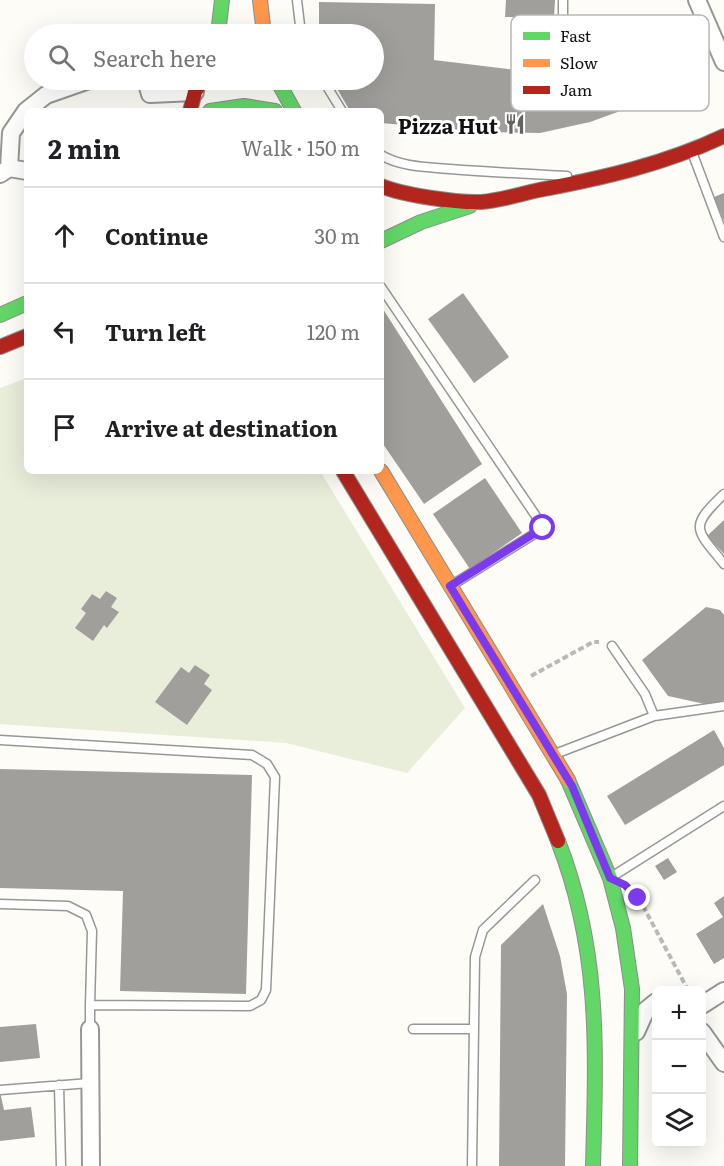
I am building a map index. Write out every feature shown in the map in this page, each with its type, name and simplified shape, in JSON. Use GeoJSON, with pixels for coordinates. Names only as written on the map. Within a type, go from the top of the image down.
{"type":"FeatureCollection","features":[{"type":"Feature","properties":{"kind":"main road"},"geometry":{"type":"LineString","coordinates":[[219,24],[222,0]]}},
{"type":"Feature","properties":{"kind":"main road"},"geometry":{"type":"LineString","coordinates":[[260,0],[263,24]]}},
{"type":"Feature","properties":{"kind":"main road"},"geometry":{"type":"LineString","coordinates":[[191,108],[197,90]]}},
{"type":"Feature","properties":{"kind":"main road"},"geometry":{"type":"LineString","coordinates":[[282,90],[292,108]]}},
{"type":"Feature","properties":{"kind":"main road"},"geometry":{"type":"LineString","coordinates":[[230,108],[244,106],[256,108]]}},
{"type":"Feature","properties":{"kind":"main road"},"geometry":{"type":"LineString","coordinates":[[384,240],[421,222],[480,202],[608,177],[692,151],[724,136]]}},
{"type":"Feature","properties":{"kind":"main road"},"geometry":{"type":"LineString","coordinates":[[384,187],[428,197],[480,202]]}},
{"type":"Feature","properties":{"kind":"main road"},"geometry":{"type":"LineString","coordinates":[[0,315],[24,304]]}},
{"type":"Feature","properties":{"kind":"main road"},"geometry":{"type":"LineString","coordinates":[[0,347],[24,337]]}},
{"type":"Feature","properties":{"kind":"main road"},"geometry":{"type":"LineString","coordinates":[[345,474],[533,785],[555,828],[572,877],[591,966],[595,1017],[593,1166]]}},
{"type":"Feature","properties":{"kind":"main road"},"geometry":{"type":"LineString","coordinates":[[383,474],[572,786],[610,878],[621,920],[632,989],[630,1166]]}},
{"type":"Feature","properties":{"kind":"street"},"geometry":{"type":"LineString","coordinates":[[709,22],[724,62]]}},
{"type":"Feature","properties":{"kind":"street"},"geometry":{"type":"LineString","coordinates":[[30,108],[46,95],[60,90]]}},
{"type":"Feature","properties":{"kind":"street"},"geometry":{"type":"LineString","coordinates":[[149,90],[150,94],[174,90]]}},
{"type":"Feature","properties":{"kind":"street"},"geometry":{"type":"LineString","coordinates":[[24,114],[11,133],[4,171],[24,171]]}},
{"type":"Feature","properties":{"kind":"street"},"geometry":{"type":"LineString","coordinates":[[706,1002],[724,991]]}},
{"type":"Feature","properties":{"kind":"street"},"geometry":{"type":"LineString","coordinates":[[632,1041],[646,1010],[652,1006]]}},
{"type":"Feature","properties":{"kind":"street"},"geometry":{"type":"LineString","coordinates":[[90,1029],[91,1166]]}},
{"type":"Feature","properties":{"kind":"street"},"geometry":{"type":"LineString","coordinates":[[706,1038],[724,1063]]}},
{"type":"Feature","properties":{"kind":"lane"},"geometry":{"type":"LineString","coordinates":[[297,0],[300,24]]}},
{"type":"Feature","properties":{"kind":"lane"},"geometry":{"type":"LineString","coordinates":[[329,90],[340,108]]}},
{"type":"Feature","properties":{"kind":"lane"},"geometry":{"type":"LineString","coordinates":[[692,151],[724,237]]}},
{"type":"Feature","properties":{"kind":"lane"},"geometry":{"type":"LineString","coordinates":[[384,157],[391,161],[427,167],[494,173],[608,177]]}},
{"type":"Feature","properties":{"kind":"lane"},"geometry":{"type":"LineString","coordinates":[[384,291],[543,528],[450,586]]}},
{"type":"Feature","properties":{"kind":"lane"},"geometry":{"type":"LineString","coordinates":[[724,494],[701,517],[698,526],[700,535],[724,564]]}},
{"type":"Feature","properties":{"kind":"lane"},"geometry":{"type":"LineString","coordinates":[[612,646],[645,694],[654,716]]}},
{"type":"Feature","properties":{"kind":"lane"},"geometry":{"type":"LineString","coordinates":[[553,754],[654,716],[724,706]]}},
{"type":"Feature","properties":{"kind":"lane"},"geometry":{"type":"LineString","coordinates":[[0,740],[252,754],[267,764],[275,777],[266,990],[261,1000],[250,1006],[90,1005]]}},
{"type":"Feature","properties":{"kind":"lane"},"geometry":{"type":"LineString","coordinates":[[610,878],[724,806]]}},
{"type":"Feature","properties":{"kind":"lane"},"geometry":{"type":"LineString","coordinates":[[472,1166],[475,957],[483,930],[535,880]]}},
{"type":"Feature","properties":{"kind":"lane"},"geometry":{"type":"LineString","coordinates":[[0,904],[68,906],[86,915],[92,931],[90,1029]]}},
{"type":"Feature","properties":{"kind":"lane"},"geometry":{"type":"LineString","coordinates":[[413,1029],[473,1029]]}},
{"type":"Feature","properties":{"kind":"lane"},"geometry":{"type":"LineString","coordinates":[[0,1090],[90,1083]]}},
{"type":"Feature","properties":{"kind":"lane"},"geometry":{"type":"LineString","coordinates":[[59,1085],[61,1166]]}},
{"type":"Feature","properties":{"kind":"path"},"geometry":{"type":"LineString","coordinates":[[512,686],[593,642],[604,642],[612,646]]}},
{"type":"Feature","properties":{"kind":"path"},"geometry":{"type":"LineString","coordinates":[[638,898],[686,986]]}},
{"type":"Feature","properties":{"kind":"green space"},"geometry":{"type":"Polygon","coordinates":[[[24,379],[24,474],[322,474],[465,708],[407,773],[286,743],[0,724],[0,388],[24,379]]]}},
{"type":"Feature","properties":{"kind":"building"},"geometry":{"type":"Polygon","coordinates":[[[506,0],[555,0],[554,15],[505,17],[506,0]]]}},
{"type":"Feature","properties":{"kind":"building"},"geometry":{"type":"Polygon","coordinates":[[[319,2],[435,4],[434,60],[511,69],[511,111],[620,111],[590,122],[540,133],[483,132],[384,123],[384,108],[348,108],[338,90],[384,90],[384,24],[319,24],[319,2]]]}},
{"type":"Feature","properties":{"kind":"building"},"geometry":{"type":"Polygon","coordinates":[[[724,193],[724,221],[714,197],[724,193]]]}},
{"type":"Feature","properties":{"kind":"building"},"geometry":{"type":"Polygon","coordinates":[[[463,293],[509,357],[474,383],[428,319],[463,293]]]}},
{"type":"Feature","properties":{"kind":"building"},"geometry":{"type":"Polygon","coordinates":[[[384,311],[482,464],[424,504],[384,445],[384,311]]]}},
{"type":"Feature","properties":{"kind":"building"},"geometry":{"type":"Polygon","coordinates":[[[485,478],[522,533],[470,569],[433,514],[485,478]]]}},
{"type":"Feature","properties":{"kind":"building"},"geometry":{"type":"Polygon","coordinates":[[[724,520],[724,554],[707,536],[724,520]]]}},
{"type":"Feature","properties":{"kind":"building"},"geometry":{"type":"Polygon","coordinates":[[[106,591],[117,598],[111,607],[119,612],[107,628],[104,625],[93,641],[75,628],[86,613],[81,609],[92,594],[100,599],[106,591]]]}},
{"type":"Feature","properties":{"kind":"building"},"geometry":{"type":"Polygon","coordinates":[[[706,607],[720,610],[724,615],[724,700],[714,706],[668,696],[642,660],[706,607]]]}},
{"type":"Feature","properties":{"kind":"building"},"geometry":{"type":"Polygon","coordinates":[[[195,665],[210,675],[204,684],[212,690],[187,725],[155,702],[181,667],[189,673],[195,665]]]}},
{"type":"Feature","properties":{"kind":"building"},"geometry":{"type":"Polygon","coordinates":[[[714,730],[724,748],[724,765],[625,825],[607,796],[714,730]]]}},
{"type":"Feature","properties":{"kind":"building"},"geometry":{"type":"Polygon","coordinates":[[[0,769],[252,775],[246,994],[120,991],[123,891],[0,888],[0,769]]]}},
{"type":"Feature","properties":{"kind":"building"},"geometry":{"type":"Polygon","coordinates":[[[668,858],[677,872],[664,880],[655,866],[668,858]]]}},
{"type":"Feature","properties":{"kind":"building"},"geometry":{"type":"Polygon","coordinates":[[[724,896],[724,958],[714,964],[696,934],[723,917],[714,903],[724,896]]]}},
{"type":"Feature","properties":{"kind":"building"},"geometry":{"type":"Polygon","coordinates":[[[543,904],[560,956],[567,994],[565,1166],[499,1166],[501,945],[543,904]]]}},
{"type":"Feature","properties":{"kind":"building"},"geometry":{"type":"Polygon","coordinates":[[[36,1024],[40,1058],[0,1062],[0,1027],[36,1024]]]}},
{"type":"Feature","properties":{"kind":"building"},"geometry":{"type":"Polygon","coordinates":[[[0,1092],[4,1110],[31,1107],[35,1137],[0,1141],[0,1092]]]}},
{"type":"Feature","properties":{"kind":"traffic: fast"},"geometry":{"type":"LineString","coordinates":[[219,24],[222,0]]}},
{"type":"Feature","properties":{"kind":"traffic: fast"},"geometry":{"type":"LineString","coordinates":[[282,90],[292,108]]}},
{"type":"Feature","properties":{"kind":"traffic: fast"},"geometry":{"type":"LineString","coordinates":[[230,108],[244,106],[256,108]]}},
{"type":"Feature","properties":{"kind":"traffic: fast"},"geometry":{"type":"LineString","coordinates":[[384,240],[421,222],[470,206]]}},
{"type":"Feature","properties":{"kind":"traffic: fast"},"geometry":{"type":"LineString","coordinates":[[0,315],[24,304]]}},
{"type":"Feature","properties":{"kind":"traffic: fast"},"geometry":{"type":"LineString","coordinates":[[568,780],[610,878],[623,928],[632,989],[630,1166]]}},
{"type":"Feature","properties":{"kind":"traffic: fast"},"geometry":{"type":"LineString","coordinates":[[558,841],[572,882],[589,962],[595,1042],[593,1166]]}},
{"type":"Feature","properties":{"kind":"traffic: slow"},"geometry":{"type":"LineString","coordinates":[[260,0],[263,24]]}},
{"type":"Feature","properties":{"kind":"traffic: slow"},"geometry":{"type":"LineString","coordinates":[[383,474],[568,780]]}},
{"type":"Feature","properties":{"kind":"traffic: jam"},"geometry":{"type":"LineString","coordinates":[[191,108],[196,90]]}},
{"type":"Feature","properties":{"kind":"traffic: jam"},"geometry":{"type":"LineString","coordinates":[[384,187],[430,198],[458,201],[503,199],[633,169],[679,155],[724,136]]}},
{"type":"Feature","properties":{"kind":"traffic: jam"},"geometry":{"type":"LineString","coordinates":[[0,347],[24,337]]}},
{"type":"Feature","properties":{"kind":"traffic: jam"},"geometry":{"type":"LineString","coordinates":[[345,474],[539,795],[558,841]]}},
{"type":"Feature","properties":{"kind":"place","name":"Pizza Hut"},"geometry":{"type":"Point","coordinates":[515,124]}},
{"type":"Feature","properties":{"kind":"route"},"geometry":{"type":"LineString","coordinates":[[543,528],[450,586],[572,786],[610,878],[625,885],[638,898]]}}]}
